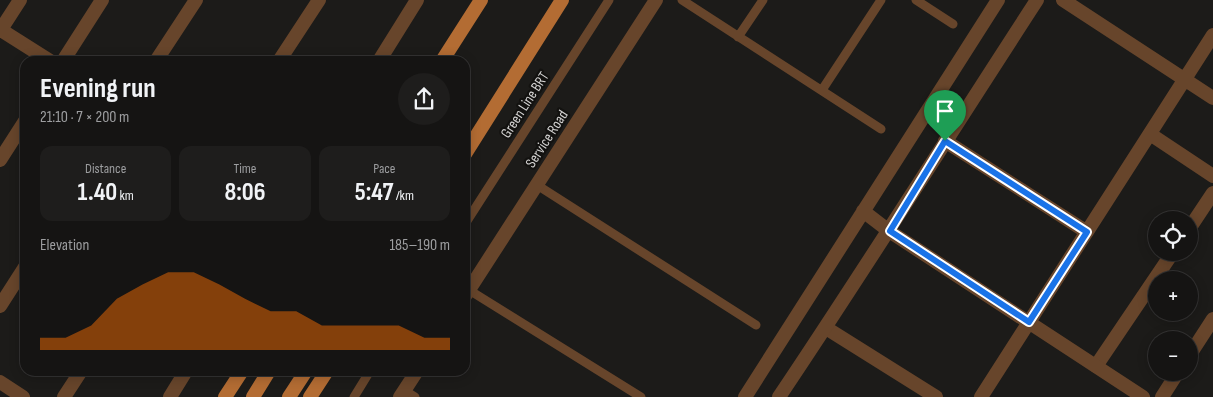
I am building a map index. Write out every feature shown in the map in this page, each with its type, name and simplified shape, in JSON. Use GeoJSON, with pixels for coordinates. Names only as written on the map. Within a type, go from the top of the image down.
{"type":"FeatureCollection","features":[{"type":"Feature","properties":{"kind":"main road"},"geometry":{"type":"LineString","coordinates":[[445,56],[481,0]]}},
{"type":"Feature","properties":{"kind":"main road"},"geometry":{"type":"LineString","coordinates":[[470,146],[562,0]]}},
{"type":"Feature","properties":{"kind":"main road"},"geometry":{"type":"LineString","coordinates":[[470,143],[476,137]]}},
{"type":"Feature","properties":{"kind":"main road"},"geometry":{"type":"LineString","coordinates":[[225,397],[239,376]]}},
{"type":"Feature","properties":{"kind":"main road"},"geometry":{"type":"LineString","coordinates":[[253,397],[266,376]]}},
{"type":"Feature","properties":{"kind":"main road"},"geometry":{"type":"LineString","coordinates":[[290,397],[303,376]]}},
{"type":"Feature","properties":{"kind":"main road"},"geometry":{"type":"LineString","coordinates":[[310,397],[324,376]]}},
{"type":"Feature","properties":{"kind":"street"},"geometry":{"type":"LineString","coordinates":[[20,0],[0,30],[42,56]]}},
{"type":"Feature","properties":{"kind":"street"},"geometry":{"type":"LineString","coordinates":[[66,56],[102,0]]}},
{"type":"Feature","properties":{"kind":"street"},"geometry":{"type":"LineString","coordinates":[[159,56],[196,0]]}},
{"type":"Feature","properties":{"kind":"street"},"geometry":{"type":"LineString","coordinates":[[282,56],[318,0]]}},
{"type":"Feature","properties":{"kind":"street"},"geometry":{"type":"LineString","coordinates":[[382,56],[417,0]]}},
{"type":"Feature","properties":{"kind":"street","name":"Service Road"},"geometry":{"type":"LineString","coordinates":[[470,288],[656,0]]}},
{"type":"Feature","properties":{"kind":"street"},"geometry":{"type":"LineString","coordinates":[[745,397],[998,0]]}},
{"type":"Feature","properties":{"kind":"street"},"geometry":{"type":"LineString","coordinates":[[779,397],[890,231],[945,141],[1037,0]]}},
{"type":"Feature","properties":{"kind":"street"},"geometry":{"type":"LineString","coordinates":[[1062,0],[1213,98]]}},
{"type":"Feature","properties":{"kind":"street"},"geometry":{"type":"LineString","coordinates":[[986,395],[1029,322],[1213,35]]}},
{"type":"Feature","properties":{"kind":"street"},"geometry":{"type":"LineString","coordinates":[[0,160],[20,129]]}},
{"type":"Feature","properties":{"kind":"street"},"geometry":{"type":"LineString","coordinates":[[1150,134],[1213,176]]}},
{"type":"Feature","properties":{"kind":"street"},"geometry":{"type":"LineString","coordinates":[[945,141],[1087,232]]}},
{"type":"Feature","properties":{"kind":"street"},"geometry":{"type":"LineString","coordinates":[[1198,216],[1213,193]]}},
{"type":"Feature","properties":{"kind":"street"},"geometry":{"type":"LineString","coordinates":[[863,211],[890,231],[1143,397]]}},
{"type":"Feature","properties":{"kind":"street"},"geometry":{"type":"LineString","coordinates":[[1096,366],[1167,261]]}},
{"type":"Feature","properties":{"kind":"street"},"geometry":{"type":"LineString","coordinates":[[0,306],[20,275]]}},
{"type":"Feature","properties":{"kind":"street"},"geometry":{"type":"LineString","coordinates":[[1198,342],[1213,319]]}},
{"type":"Feature","properties":{"kind":"street"},"geometry":{"type":"LineString","coordinates":[[826,328],[936,397]]}},
{"type":"Feature","properties":{"kind":"street"},"geometry":{"type":"LineString","coordinates":[[64,397],[78,376]]}},
{"type":"Feature","properties":{"kind":"street"},"geometry":{"type":"LineString","coordinates":[[170,397],[183,376]]}},
{"type":"Feature","properties":{"kind":"street"},"geometry":{"type":"LineString","coordinates":[[407,395],[415,376]]}},
{"type":"Feature","properties":{"kind":"street"},"geometry":{"type":"LineString","coordinates":[[1162,397],[1172,381]]}},
{"type":"Feature","properties":{"kind":"street"},"geometry":{"type":"LineString","coordinates":[[0,382],[23,397]]}},
{"type":"Feature","properties":{"kind":"lane","name":"Green Line BRT"},"geometry":{"type":"LineString","coordinates":[[470,216],[609,0]]}},
{"type":"Feature","properties":{"kind":"lane"},"geometry":{"type":"LineString","coordinates":[[682,0],[881,129]]}},
{"type":"Feature","properties":{"kind":"lane"},"geometry":{"type":"LineString","coordinates":[[738,37],[763,0]]}},
{"type":"Feature","properties":{"kind":"lane"},"geometry":{"type":"LineString","coordinates":[[822,90],[881,0]]}},
{"type":"Feature","properties":{"kind":"lane"},"geometry":{"type":"LineString","coordinates":[[919,1],[953,24]]}},
{"type":"Feature","properties":{"kind":"lane"},"geometry":{"type":"LineString","coordinates":[[537,185],[756,326]]}},
{"type":"Feature","properties":{"kind":"lane"},"geometry":{"type":"LineString","coordinates":[[470,295],[640,397]]}},
{"type":"Feature","properties":{"kind":"lane"},"geometry":{"type":"LineString","coordinates":[[354,397],[367,376]]}},
{"type":"Feature","properties":{"kind":"route"},"geometry":{"type":"LineString","coordinates":[[945,141],[1087,232],[1029,322],[890,231],[945,141]]}}]}
